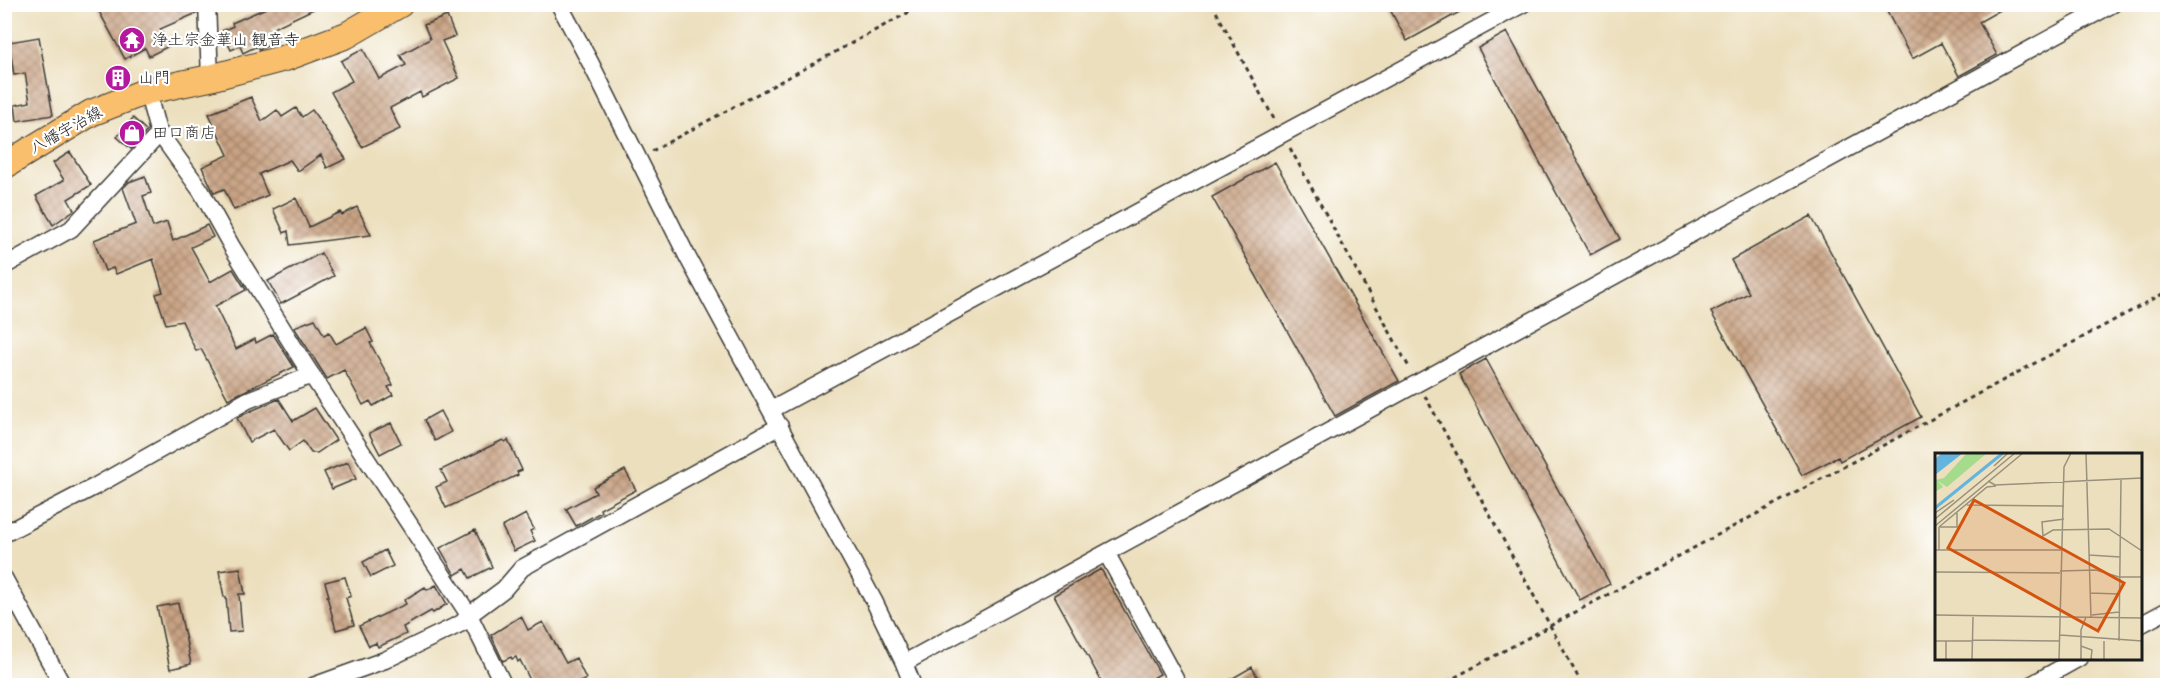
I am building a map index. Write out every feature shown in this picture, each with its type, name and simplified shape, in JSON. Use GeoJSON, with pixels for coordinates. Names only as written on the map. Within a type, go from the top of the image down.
{"type":"FeatureCollection","features":[{"type":"Feature","properties":{"kind":"main road","name":"八幡宇治線"},"geometry":{"type":"LineString","coordinates":[[4,166],[91,113],[147,91],[210,78],[285,58],[347,35],[400,4]]}},
{"type":"Feature","properties":{"kind":"street"},"geometry":{"type":"LineString","coordinates":[[207,4],[210,78]]}},
{"type":"Feature","properties":{"kind":"street"},"geometry":{"type":"LineString","coordinates":[[559,4],[688,258],[874,601],[913,686]]}},
{"type":"Feature","properties":{"kind":"street"},"geometry":{"type":"LineString","coordinates":[[771,410],[1523,4]]}},
{"type":"Feature","properties":{"kind":"street"},"geometry":{"type":"LineString","coordinates":[[904,663],[2114,4]]}},
{"type":"Feature","properties":{"kind":"street"},"geometry":{"type":"LineString","coordinates":[[147,91],[160,133],[201,191],[232,247],[312,375],[469,615],[504,686]]}},
{"type":"Feature","properties":{"kind":"street"},"geometry":{"type":"LineString","coordinates":[[4,266],[71,229],[160,133]]}},
{"type":"Feature","properties":{"kind":"street"},"geometry":{"type":"LineString","coordinates":[[4,534],[94,487],[248,400],[312,375]]}},
{"type":"Feature","properties":{"kind":"street"},"geometry":{"type":"LineString","coordinates":[[313,686],[385,660],[462,623],[469,615],[504,589],[522,568],[780,426]]}},
{"type":"Feature","properties":{"kind":"street"},"geometry":{"type":"LineString","coordinates":[[1107,554],[1179,686]]}},
{"type":"Feature","properties":{"kind":"street"},"geometry":{"type":"LineString","coordinates":[[4,578],[63,686]]}},
{"type":"Feature","properties":{"kind":"street"},"geometry":{"type":"LineString","coordinates":[[2142,624],[2168,610]]}},
{"type":"Feature","properties":{"kind":"street"},"geometry":{"type":"LineString","coordinates":[[2029,686],[2075,660]]}},
{"type":"Feature","properties":{"kind":"path"},"geometry":{"type":"LineString","coordinates":[[637,159],[924,4]]}},
{"type":"Feature","properties":{"kind":"path"},"geometry":{"type":"LineString","coordinates":[[1212,4],[1583,686]]}},
{"type":"Feature","properties":{"kind":"path"},"geometry":{"type":"LineString","coordinates":[[1439,686],[2168,291]]}},
{"type":"Feature","properties":{"kind":"building"},"geometry":{"type":"Polygon","coordinates":[[[95,4],[197,4],[197,13],[160,29],[169,46],[149,56],[145,48],[125,59],[95,4]]]}},
{"type":"Feature","properties":{"kind":"building"},"geometry":{"type":"Polygon","coordinates":[[[275,4],[324,4],[271,29],[277,41],[259,50],[257,46],[243,53],[240,46],[231,50],[222,31],[233,26],[232,23],[275,4]]]}},
{"type":"Feature","properties":{"kind":"building"},"geometry":{"type":"Polygon","coordinates":[[[1387,4],[1474,4],[1407,41],[1387,4]]]}},
{"type":"Feature","properties":{"kind":"building"},"geometry":{"type":"Polygon","coordinates":[[[1883,4],[2011,4],[1979,22],[1997,55],[1959,76],[1941,43],[1912,59],[1883,4]]]}},
{"type":"Feature","properties":{"kind":"building"},"geometry":{"type":"Polygon","coordinates":[[[447,16],[455,36],[442,41],[459,78],[422,97],[420,92],[390,108],[400,129],[362,147],[331,92],[352,81],[341,61],[363,49],[379,79],[406,65],[400,55],[430,39],[424,25],[447,16]]]}},
{"type":"Feature","properties":{"kind":"building"},"geometry":{"type":"Polygon","coordinates":[[[1507,32],[1620,239],[1590,255],[1478,48],[1507,32]]]}},
{"type":"Feature","properties":{"kind":"building"},"geometry":{"type":"Polygon","coordinates":[[[39,37],[53,115],[17,121],[15,105],[30,102],[25,73],[14,75],[9,42],[39,37]]]}},
{"type":"Feature","properties":{"kind":"building"},"geometry":{"type":"Polygon","coordinates":[[[251,97],[262,121],[277,110],[282,117],[296,108],[302,117],[312,110],[346,159],[327,168],[321,155],[298,171],[290,160],[259,174],[268,195],[234,210],[224,189],[214,193],[202,167],[228,155],[209,114],[251,97]]]}},
{"type":"Feature","properties":{"kind":"building"},"geometry":{"type":"Polygon","coordinates":[[[133,118],[147,131],[131,149],[117,137],[133,118]]]}},
{"type":"Feature","properties":{"kind":"building"},"geometry":{"type":"Polygon","coordinates":[[[70,152],[91,185],[68,199],[74,210],[53,225],[36,196],[64,180],[53,163],[70,152]]]}},
{"type":"Feature","properties":{"kind":"building"},"geometry":{"type":"Polygon","coordinates":[[[1275,162],[1399,381],[1335,416],[1212,197],[1275,162]]]}},
{"type":"Feature","properties":{"kind":"building"},"geometry":{"type":"Polygon","coordinates":[[[145,176],[151,193],[143,196],[153,227],[167,222],[173,241],[207,225],[213,237],[191,247],[210,282],[233,269],[246,290],[215,306],[236,349],[255,339],[256,343],[273,334],[294,367],[228,399],[201,349],[196,351],[182,321],[166,324],[156,294],[163,292],[153,259],[116,274],[113,268],[105,271],[94,240],[136,224],[123,188],[129,182],[145,176]]]}},
{"type":"Feature","properties":{"kind":"building"},"geometry":{"type":"Polygon","coordinates":[[[296,198],[309,227],[340,212],[342,215],[357,207],[371,235],[290,245],[288,231],[284,233],[273,209],[296,198]]]}},
{"type":"Feature","properties":{"kind":"building"},"geometry":{"type":"Polygon","coordinates":[[[1811,216],[1921,417],[1840,461],[1838,457],[1802,475],[1711,312],[1749,293],[1731,260],[1811,216]]]}},
{"type":"Feature","properties":{"kind":"building"},"geometry":{"type":"Polygon","coordinates":[[[321,253],[334,276],[281,304],[268,281],[321,253]]]}},
{"type":"Feature","properties":{"kind":"building"},"geometry":{"type":"Polygon","coordinates":[[[315,319],[324,335],[329,332],[336,344],[366,328],[373,342],[370,343],[393,385],[388,387],[393,395],[373,406],[370,401],[363,405],[344,370],[327,379],[294,327],[315,319]]]}},
{"type":"Feature","properties":{"kind":"building"},"geometry":{"type":"Polygon","coordinates":[[[1486,359],[1610,584],[1580,600],[1459,374],[1486,359]]]}},
{"type":"Feature","properties":{"kind":"building"},"geometry":{"type":"Polygon","coordinates":[[[279,399],[293,421],[315,408],[336,440],[317,453],[311,453],[303,441],[289,451],[274,429],[249,442],[237,418],[279,399]]]}},
{"type":"Feature","properties":{"kind":"building"},"geometry":{"type":"Polygon","coordinates":[[[440,411],[451,432],[435,441],[424,420],[440,411]]]}},
{"type":"Feature","properties":{"kind":"building"},"geometry":{"type":"Polygon","coordinates":[[[391,423],[401,443],[380,454],[369,433],[391,423]]]}},
{"type":"Feature","properties":{"kind":"building"},"geometry":{"type":"Polygon","coordinates":[[[503,440],[505,442],[508,440],[522,470],[517,472],[518,475],[446,508],[436,487],[447,482],[441,470],[503,440]]]}},
{"type":"Feature","properties":{"kind":"building"},"geometry":{"type":"Polygon","coordinates":[[[348,462],[356,479],[332,489],[324,472],[348,462]]]}},
{"type":"Feature","properties":{"kind":"building"},"geometry":{"type":"Polygon","coordinates":[[[625,470],[636,490],[600,509],[601,512],[576,526],[566,509],[596,493],[593,487],[625,470]]]}},
{"type":"Feature","properties":{"kind":"building"},"geometry":{"type":"Polygon","coordinates":[[[526,514],[534,529],[530,531],[535,541],[514,551],[502,527],[526,514]]]}},
{"type":"Feature","properties":{"kind":"building"},"geometry":{"type":"Polygon","coordinates":[[[475,530],[492,567],[470,578],[465,569],[455,575],[440,548],[475,530]]]}},
{"type":"Feature","properties":{"kind":"building"},"geometry":{"type":"Polygon","coordinates":[[[385,550],[393,566],[371,577],[363,562],[385,550]]]}},
{"type":"Feature","properties":{"kind":"building"},"geometry":{"type":"Polygon","coordinates":[[[240,568],[245,594],[239,594],[242,631],[229,632],[226,597],[224,597],[219,571],[240,568]]]}},
{"type":"Feature","properties":{"kind":"building"},"geometry":{"type":"Polygon","coordinates":[[[1101,569],[1160,674],[1139,686],[1104,686],[1054,595],[1101,569]]]}},
{"type":"Feature","properties":{"kind":"building"},"geometry":{"type":"Polygon","coordinates":[[[345,577],[351,596],[346,598],[354,625],[336,630],[325,582],[345,577]]]}},
{"type":"Feature","properties":{"kind":"building"},"geometry":{"type":"Polygon","coordinates":[[[436,585],[447,604],[403,627],[406,634],[378,647],[376,643],[369,646],[359,626],[406,604],[404,600],[425,587],[427,590],[436,585]]]}},
{"type":"Feature","properties":{"kind":"building"},"geometry":{"type":"Polygon","coordinates":[[[178,603],[191,664],[170,669],[157,607],[178,603]]]}},
{"type":"Feature","properties":{"kind":"building"},"geometry":{"type":"Polygon","coordinates":[[[521,616],[528,630],[543,622],[566,663],[576,658],[586,679],[573,686],[533,686],[520,660],[518,662],[516,657],[512,659],[511,657],[503,661],[491,635],[521,616]]]}},
{"type":"Feature","properties":{"kind":"building"},"geometry":{"type":"Polygon","coordinates":[[[1252,667],[1262,686],[1219,686],[1252,667]]]}},
{"type":"Feature","properties":{"kind":"place","name":"浄土宗金華山 観音寺"},"geometry":{"type":"Point","coordinates":[132,40]}},
{"type":"Feature","properties":{"kind":"place","name":"山門"},"geometry":{"type":"Point","coordinates":[118,78]}},
{"type":"Feature","properties":{"kind":"place","name":"田口商店"},"geometry":{"type":"Point","coordinates":[132,133]}}]}
